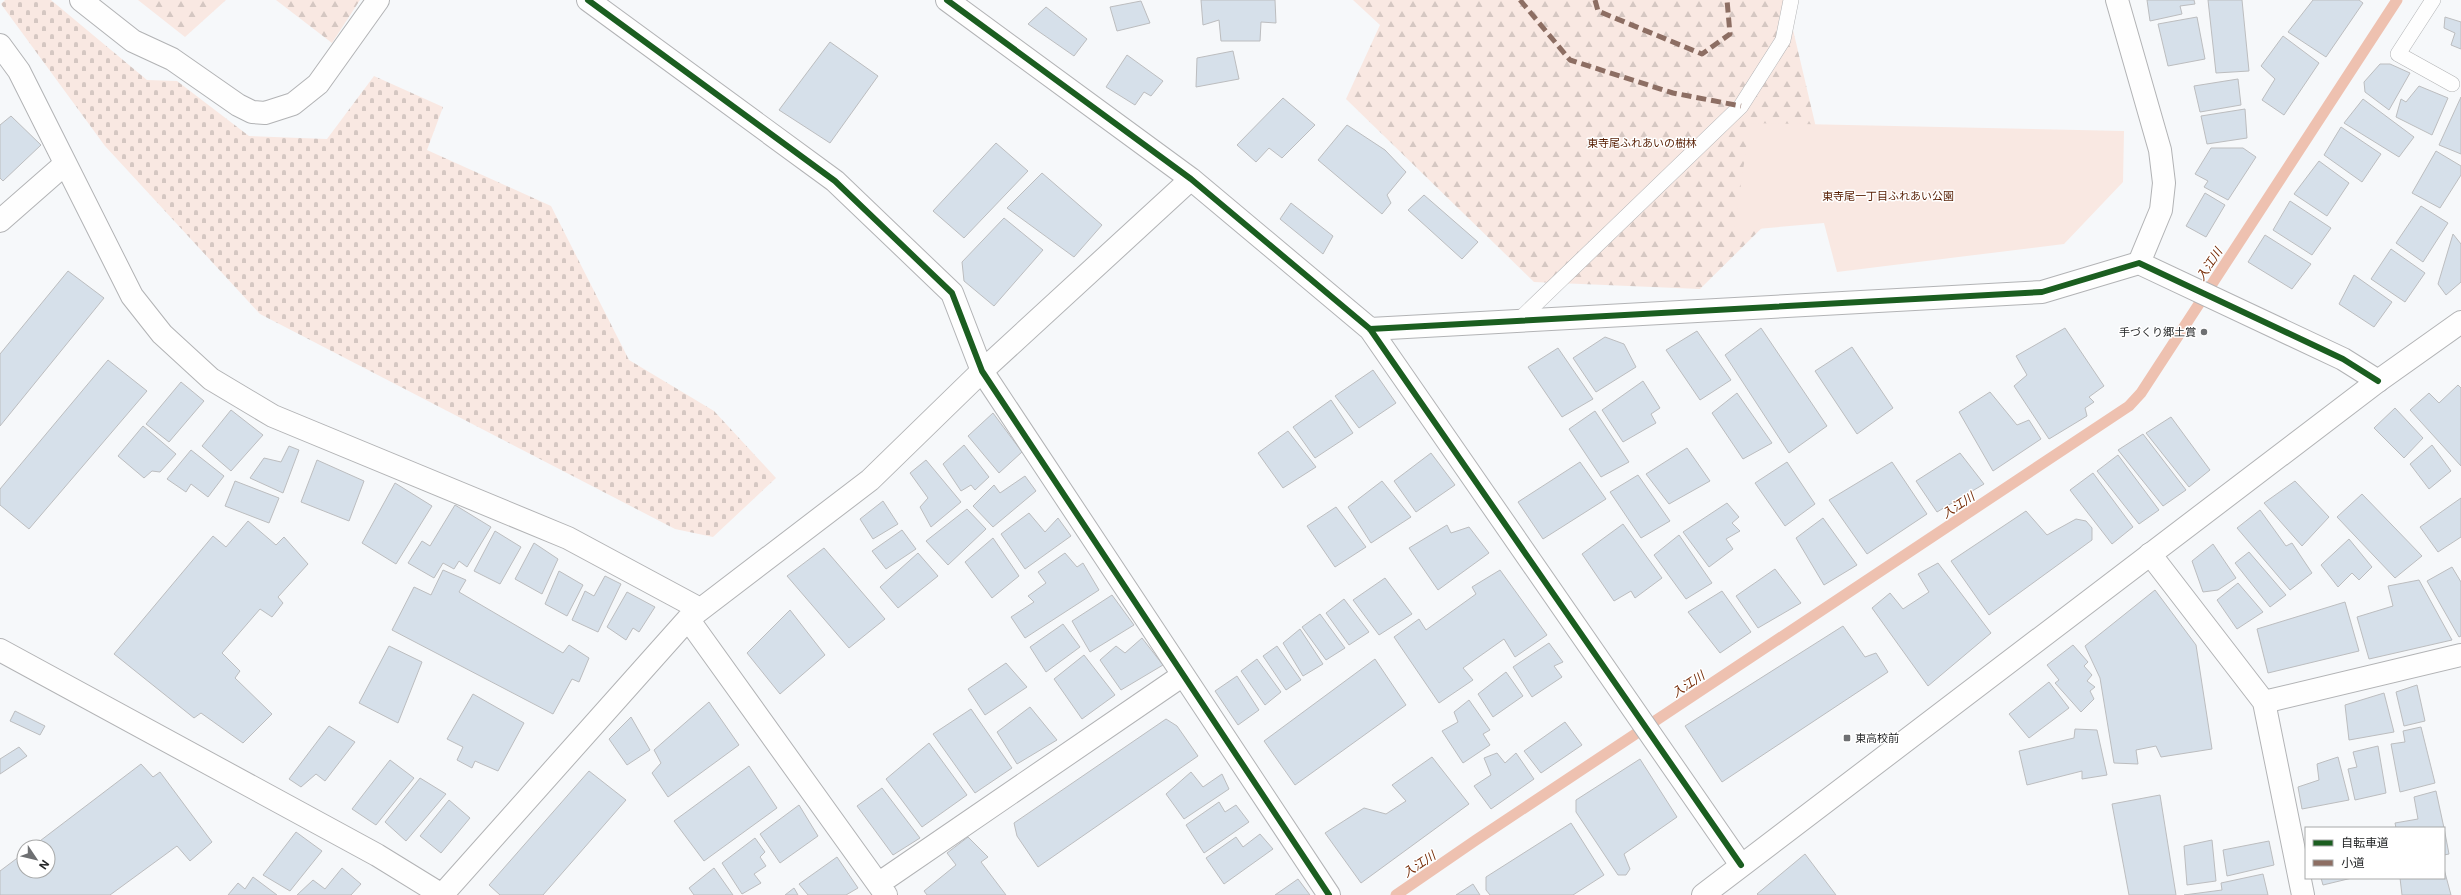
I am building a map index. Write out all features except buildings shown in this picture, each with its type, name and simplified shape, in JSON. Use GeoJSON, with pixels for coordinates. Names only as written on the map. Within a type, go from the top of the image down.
{"type":"FeatureCollection","features":[{"type":"Feature","properties":{"kind":"street"},"geometry":{"type":"LineString","coordinates":[[81,0],[133,41],[172,59],[238,105],[252,112],[265,113],[293,104],[318,84],[378,0]]}},
{"type":"Feature","properties":{"kind":"street"},"geometry":{"type":"LineString","coordinates":[[588,0],[835,181],[952,293],[982,371],[1329,895]]}},
{"type":"Feature","properties":{"kind":"street"},"geometry":{"type":"LineString","coordinates":[[947,0],[1191,179],[1370,329],[1741,865]]}},
{"type":"Feature","properties":{"kind":"street"},"geometry":{"type":"LineString","coordinates":[[2117,0],[2160,150],[2164,183],[2161,210],[2139,263]]}},
{"type":"Feature","properties":{"kind":"street"},"geometry":{"type":"LineString","coordinates":[[0,45],[19,71],[132,296],[162,334],[211,379],[273,416],[568,538],[694,614],[882,889],[1183,675]]}},
{"type":"Feature","properties":{"kind":"street"},"geometry":{"type":"LineString","coordinates":[[0,221],[65,164]]}},
{"type":"Feature","properties":{"kind":"street"},"geometry":{"type":"LineString","coordinates":[[0,650],[377,855],[442,895],[694,614],[870,480],[982,371],[1191,179]]}},
{"type":"Feature","properties":{"kind":"street"},"geometry":{"type":"LineString","coordinates":[[1370,329],[2042,292],[2139,263],[2343,359],[2378,381]]}},
{"type":"Feature","properties":{"kind":"street"},"geometry":{"type":"LineString","coordinates":[[1703,895],[2378,381],[2461,322]]}},
{"type":"Feature","properties":{"kind":"street"},"geometry":{"type":"LineString","coordinates":[[2150,554],[2264,702],[2303,895]]}},
{"type":"Feature","properties":{"kind":"street"},"geometry":{"type":"LineString","coordinates":[[2264,702],[2461,655]]}},
{"type":"Feature","properties":{"kind":"lane"},"geometry":{"type":"LineString","coordinates":[[1518,320],[1741,106],[1783,40],[1792,0]]}},
{"type":"Feature","properties":{"kind":"lane"},"geometry":{"type":"LineString","coordinates":[[2433,0],[2398,54],[2452,84]]}},
{"type":"Feature","properties":{"kind":"green space"},"geometry":{"type":"Polygon","coordinates":[[[5,0],[51,0],[147,80],[177,81],[249,136],[327,139],[374,76],[443,107],[427,150],[551,206],[629,360],[714,411],[776,478],[713,537],[675,529],[260,314],[105,146],[1,4],[5,0]]]}},
{"type":"Feature","properties":{"kind":"green space"},"geometry":{"type":"Polygon","coordinates":[[[138,0],[226,0],[185,37],[138,0]]]}},
{"type":"Feature","properties":{"kind":"green space"},"geometry":{"type":"Polygon","coordinates":[[[276,0],[360,0],[332,43],[276,0]]]}},
{"type":"Feature","properties":{"kind":"green space","name":"東寺尾ふれあいの樹林"},"geometry":{"type":"Polygon","coordinates":[[[1353,0],[1786,0],[1822,153],[1776,214],[1700,289],[1534,282],[1346,99],[1380,25],[1353,0]]]}},
{"type":"Feature","properties":{"kind":"green space","name":"東寺尾一丁目ふれあい公園"},"geometry":{"type":"Polygon","coordinates":[[[1750,123],[2124,131],[2123,182],[2064,244],[1837,272],[1824,223],[1734,231],[1750,123]]]}},
{"type":"Feature","properties":{"kind":"waterway","name":"入江川"},"geometry":{"type":"LineString","coordinates":[[1396,895],[1476,840],[2129,406],[2141,393],[2397,0]]}},
{"type":"Feature","properties":{"kind":"marked path"},"geometry":{"type":"LineString","coordinates":[[1520,0],[1570,60],[1673,93],[1741,106]]}},
{"type":"Feature","properties":{"kind":"marked path"},"geometry":{"type":"LineString","coordinates":[[1595,0],[1598,11],[1702,54],[1730,34],[1727,0]]}},
{"type":"Feature","properties":{"kind":"cycle path"},"geometry":{"type":"LineString","coordinates":[[588,0],[835,181],[952,293],[982,371],[1329,895]]}},
{"type":"Feature","properties":{"kind":"cycle path"},"geometry":{"type":"LineString","coordinates":[[947,0],[1191,179],[1370,329],[1741,865]]}},
{"type":"Feature","properties":{"kind":"cycle path"},"geometry":{"type":"LineString","coordinates":[[1370,329],[2042,292],[2139,263],[2343,359],[2378,381]]}},
{"type":"Feature","properties":{"kind":"place","name":"手づくり郷土賞"},"geometry":{"type":"Point","coordinates":[2204,332]}},
{"type":"Feature","properties":{"kind":"place","name":"東高校前"},"geometry":{"type":"Point","coordinates":[1847,738]}}]}
